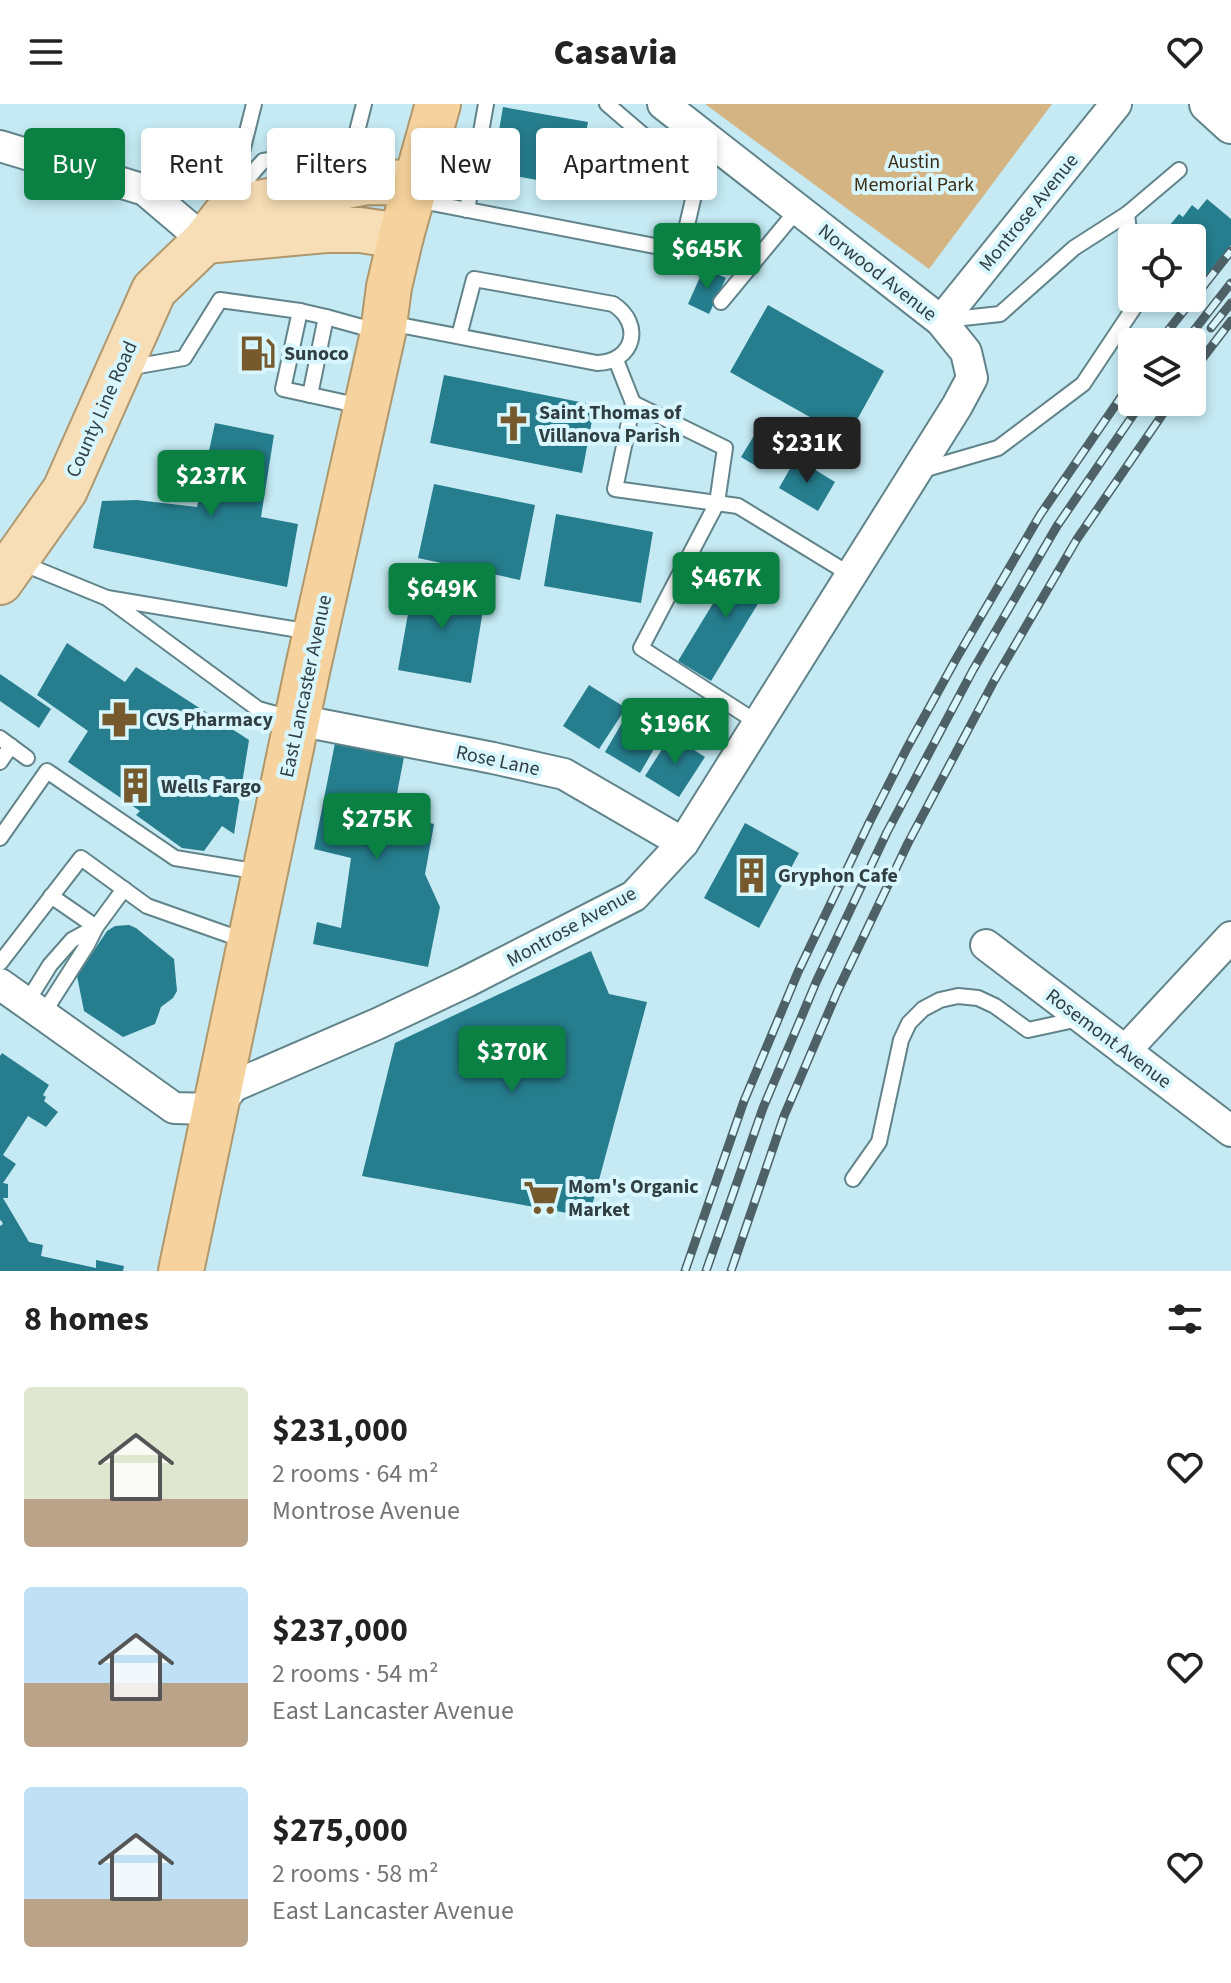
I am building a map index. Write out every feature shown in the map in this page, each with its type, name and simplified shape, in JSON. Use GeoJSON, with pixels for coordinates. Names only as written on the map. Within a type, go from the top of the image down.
{"type":"FeatureCollection","features":[{"type":"Feature","properties":{"kind":"highway","name":"East Lancaster Avenue"},"geometry":{"type":"LineString","coordinates":[[181,1271],[297,720],[384,328],[389,287],[438,104]]}},
{"type":"Feature","properties":{"kind":"main road"},"geometry":{"type":"LineString","coordinates":[[225,221],[368,182],[410,206]]}},
{"type":"Feature","properties":{"kind":"main road","name":"County Line Road"},"geometry":{"type":"LineString","coordinates":[[8,571],[65,490],[154,290],[225,221]]}},
{"type":"Feature","properties":{"kind":"street","name":"Norwood Avenue"},"geometry":{"type":"LineString","coordinates":[[663,104],[693,128]]}},
{"type":"Feature","properties":{"kind":"street","name":"Montrose Avenue"},"geometry":{"type":"LineString","coordinates":[[941,321],[1116,104]]}},
{"type":"Feature","properties":{"kind":"street"},"geometry":{"type":"LineString","coordinates":[[1208,104],[1231,125]]}},
{"type":"Feature","properties":{"kind":"street"},"geometry":{"type":"LineString","coordinates":[[0,146],[145,190],[225,221]]}},
{"type":"Feature","properties":{"kind":"street","name":"Norwood Avenue"},"geometry":{"type":"LineString","coordinates":[[717,147],[941,321],[966,352],[972,378],[957,406]]}},
{"type":"Feature","properties":{"kind":"street","name":"Montrose Avenue"},"geometry":{"type":"LineString","coordinates":[[214,1109],[234,1086],[466,982],[634,896],[683,843],[957,406]]}},
{"type":"Feature","properties":{"kind":"street","name":"Rose Lane"},"geometry":{"type":"LineString","coordinates":[[297,720],[564,774],[683,843]]}},
{"type":"Feature","properties":{"kind":"street"},"geometry":{"type":"LineString","coordinates":[[1125,1051],[1231,937]]}},
{"type":"Feature","properties":{"kind":"street","name":"Rosemont Avenue"},"geometry":{"type":"LineString","coordinates":[[986,945],[1231,1131]]}},
{"type":"Feature","properties":{"kind":"street"},"geometry":{"type":"LineString","coordinates":[[0,984],[174,1108],[214,1109]]}},
{"type":"Feature","properties":{"kind":"lane"},"geometry":{"type":"LineString","coordinates":[[225,221],[254,104]]}},
{"type":"Feature","properties":{"kind":"lane"},"geometry":{"type":"LineString","coordinates":[[225,221],[249,177],[263,161],[353,147],[364,104]]}},
{"type":"Feature","properties":{"kind":"lane"},"geometry":{"type":"LineString","coordinates":[[467,210],[486,104]]}},
{"type":"Feature","properties":{"kind":"lane"},"geometry":{"type":"LineString","coordinates":[[607,104],[635,128]]}},
{"type":"Feature","properties":{"kind":"lane"},"geometry":{"type":"LineString","coordinates":[[941,321],[1000,314],[1074,248],[1127,214],[1179,170]]}},
{"type":"Feature","properties":{"kind":"lane"},"geometry":{"type":"LineString","coordinates":[[410,206],[467,210],[681,251],[693,200]]}},
{"type":"Feature","properties":{"kind":"lane"},"geometry":{"type":"LineString","coordinates":[[721,302],[798,209]]}},
{"type":"Feature","properties":{"kind":"lane"},"geometry":{"type":"LineString","coordinates":[[1127,214],[1128,224]]}},
{"type":"Feature","properties":{"kind":"lane"},"geometry":{"type":"LineString","coordinates":[[118,369],[184,358],[220,300],[300,311],[384,328],[459,336],[597,363],[616,360],[624,353],[629,346],[631,326],[628,317],[613,304],[474,279],[459,336]]}},
{"type":"Feature","properties":{"kind":"lane"},"geometry":{"type":"LineString","coordinates":[[300,311],[283,389],[367,407]]}},
{"type":"Feature","properties":{"kind":"lane"},"geometry":{"type":"LineString","coordinates":[[915,472],[998,448],[1083,384],[1131,312]]}},
{"type":"Feature","properties":{"kind":"lane"},"geometry":{"type":"LineString","coordinates":[[310,395],[326,317]]}},
{"type":"Feature","properties":{"kind":"lane"},"geometry":{"type":"LineString","coordinates":[[616,360],[633,403],[615,489],[738,506],[851,575]]}},
{"type":"Feature","properties":{"kind":"lane"},"geometry":{"type":"LineString","coordinates":[[633,403],[725,448],[717,503],[641,648],[758,723]]}},
{"type":"Feature","properties":{"kind":"lane"},"geometry":{"type":"LineString","coordinates":[[8,571],[107,598],[316,633]]}},
{"type":"Feature","properties":{"kind":"lane"},"geometry":{"type":"LineString","coordinates":[[107,598],[258,709],[297,720]]}},
{"type":"Feature","properties":{"kind":"lane"},"geometry":{"type":"LineString","coordinates":[[0,762],[6,742],[27,758]]}},
{"type":"Feature","properties":{"kind":"lane"},"geometry":{"type":"LineString","coordinates":[[0,838],[47,771],[175,858],[265,873]]}},
{"type":"Feature","properties":{"kind":"lane"},"geometry":{"type":"LineString","coordinates":[[0,963],[81,858],[147,906],[250,942]]}},
{"type":"Feature","properties":{"kind":"lane"},"geometry":{"type":"LineString","coordinates":[[35,1008],[87,945],[96,927],[124,889]]}},
{"type":"Feature","properties":{"kind":"lane"},"geometry":{"type":"LineString","coordinates":[[51,896],[96,927]]}},
{"type":"Feature","properties":{"kind":"lane"},"geometry":{"type":"LineString","coordinates":[[853,1179],[879,1142],[901,1040],[909,1023],[923,1009],[940,1000],[958,996],[978,998],[995,1006],[1028,1030],[1083,1018]]}},
{"type":"Feature","properties":{"kind":"green space","name":"Austin Memorial Park"},"geometry":{"type":"Polygon","coordinates":[[[705,104],[1052,104],[929,269],[705,104]]]}},
{"type":"Feature","properties":{"kind":"building"},"geometry":{"type":"Polygon","coordinates":[[[503,107],[588,122],[587,128],[536,128],[536,180],[520,177],[520,128],[499,128],[503,107]]]}},
{"type":"Feature","properties":{"kind":"building"},"geometry":{"type":"Polygon","coordinates":[[[1207,199],[1231,219],[1231,245],[1206,276],[1206,224],[1171,224],[1179,214],[1183,217],[1192,205],[1198,210],[1207,199]]]}},
{"type":"Feature","properties":{"kind":"building"},"geometry":{"type":"Polygon","coordinates":[[[704,268],[726,278],[709,314],[688,304],[704,268]]]}},
{"type":"Feature","properties":{"kind":"building"},"geometry":{"type":"Polygon","coordinates":[[[768,305],[884,371],[847,438],[730,372],[768,305]]]}},
{"type":"Feature","properties":{"kind":"building","name":"Saint Thomas of Villanova Parish"},"geometry":{"type":"Polygon","coordinates":[[[444,375],[595,405],[582,473],[430,443],[444,375]]]}},
{"type":"Feature","properties":{"kind":"building"},"geometry":{"type":"Polygon","coordinates":[[[215,423],[274,435],[261,517],[298,524],[287,587],[93,548],[102,501],[137,500],[197,507],[215,423]]]}},
{"type":"Feature","properties":{"kind":"building"},"geometry":{"type":"Polygon","coordinates":[[[755,434],[775,446],[761,469],[741,457],[755,434]]]}},
{"type":"Feature","properties":{"kind":"building"},"geometry":{"type":"Polygon","coordinates":[[[796,458],[835,482],[818,511],[779,488],[796,458]]]}},
{"type":"Feature","properties":{"kind":"building"},"geometry":{"type":"Polygon","coordinates":[[[434,484],[535,505],[520,580],[418,558],[434,484]]]}},
{"type":"Feature","properties":{"kind":"building"},"geometry":{"type":"Polygon","coordinates":[[[556,514],[653,532],[641,603],[544,586],[556,514]]]}},
{"type":"Feature","properties":{"kind":"building"},"geometry":{"type":"Polygon","coordinates":[[[740,559],[773,579],[711,681],[678,661],[740,559]]]}},
{"type":"Feature","properties":{"kind":"building"},"geometry":{"type":"Polygon","coordinates":[[[414,580],[486,592],[471,683],[398,670],[414,580]]]}},
{"type":"Feature","properties":{"kind":"building","name":"CVS Pharmacy"},"geometry":{"type":"Polygon","coordinates":[[[67,643],[125,682],[136,667],[249,740],[234,834],[222,826],[204,851],[182,848],[136,815],[140,811],[68,762],[88,731],[37,695],[67,643]]]}},
{"type":"Feature","properties":{"kind":"building"},"geometry":{"type":"Polygon","coordinates":[[[0,674],[51,709],[39,728],[0,701],[0,674]]]}},
{"type":"Feature","properties":{"kind":"building"},"geometry":{"type":"Polygon","coordinates":[[[589,685],[626,708],[599,749],[563,726],[589,685]]]}},
{"type":"Feature","properties":{"kind":"building"},"geometry":{"type":"Polygon","coordinates":[[[629,711],[664,732],[640,773],[605,752],[629,711]]]}},
{"type":"Feature","properties":{"kind":"building"},"geometry":{"type":"Polygon","coordinates":[[[671,735],[705,757],[679,797],[645,776],[671,735]]]}},
{"type":"Feature","properties":{"kind":"building"},"geometry":{"type":"Polygon","coordinates":[[[335,743],[404,757],[393,814],[434,824],[425,874],[440,907],[428,967],[313,944],[317,922],[341,928],[351,858],[314,849],[335,743]]]}},
{"type":"Feature","properties":{"kind":"building","name":"Gryphon Cafe"},"geometry":{"type":"Polygon","coordinates":[[[745,823],[799,853],[759,928],[704,898],[745,823]]]}},
{"type":"Feature","properties":{"kind":"building"},"geometry":{"type":"Polygon","coordinates":[[[129,925],[174,959],[177,991],[161,1007],[155,1024],[123,1037],[84,1011],[77,976],[107,931],[115,926],[129,925]]]}},
{"type":"Feature","properties":{"kind":"building"},"geometry":{"type":"Polygon","coordinates":[[[591,951],[609,994],[647,1002],[589,1217],[362,1176],[395,1043],[591,951]]]}},
{"type":"Feature","properties":{"kind":"building"},"geometry":{"type":"Polygon","coordinates":[[[2,1053],[49,1085],[43,1095],[46,1097],[44,1101],[58,1112],[46,1127],[28,1116],[3,1155],[16,1164],[3,1183],[8,1184],[8,1198],[3,1198],[29,1242],[43,1245],[41,1256],[96,1268],[96,1260],[124,1266],[123,1271],[0,1271],[0,1226],[3,1224],[0,1221],[2,1053]]]}},
{"type":"Feature","properties":{"kind":"railway"},"geometry":{"type":"LineString","coordinates":[[1170,328],[1231,251]]}},
{"type":"Feature","properties":{"kind":"railway"},"geometry":{"type":"LineString","coordinates":[[1196,328],[1231,283]]}},
{"type":"Feature","properties":{"kind":"railway"},"geometry":{"type":"LineString","coordinates":[[1211,328],[1231,303]]}},
{"type":"Feature","properties":{"kind":"railway"},"geometry":{"type":"LineString","coordinates":[[1206,354],[1231,321]]}},
{"type":"Feature","properties":{"kind":"railway"},"geometry":{"type":"LineString","coordinates":[[685,1271],[744,1101],[798,972],[869,823],[956,659],[1040,515],[1118,401]]}},
{"type":"Feature","properties":{"kind":"railway"},"geometry":{"type":"LineString","coordinates":[[706,1271],[763,1108],[817,980],[887,832],[973,670],[1057,526],[1132,416]]}},
{"type":"Feature","properties":{"kind":"railway"},"geometry":{"type":"LineString","coordinates":[[731,1271],[784,1116],[838,990],[908,843],[994,681],[1077,539],[1161,416]]}},
{"type":"Feature","properties":{"kind":"place","name":"Sunoco"},"geometry":{"type":"Point","coordinates":[258,353]}},
{"type":"Feature","properties":{"kind":"place","name":"Saint Thomas of Villanova Parish"},"geometry":{"type":"Point","coordinates":[513,424]}},
{"type":"Feature","properties":{"kind":"place","name":"CVS Pharmacy"},"geometry":{"type":"Point","coordinates":[120,719]}},
{"type":"Feature","properties":{"kind":"place","name":"Wells Fargo"},"geometry":{"type":"Point","coordinates":[135,786]}},
{"type":"Feature","properties":{"kind":"place","name":"Gryphon Cafe"},"geometry":{"type":"Point","coordinates":[752,875]}},
{"type":"Feature","properties":{"kind":"place","name":"Mom's Organic Market"},"geometry":{"type":"Point","coordinates":[542,1197]}}]}
